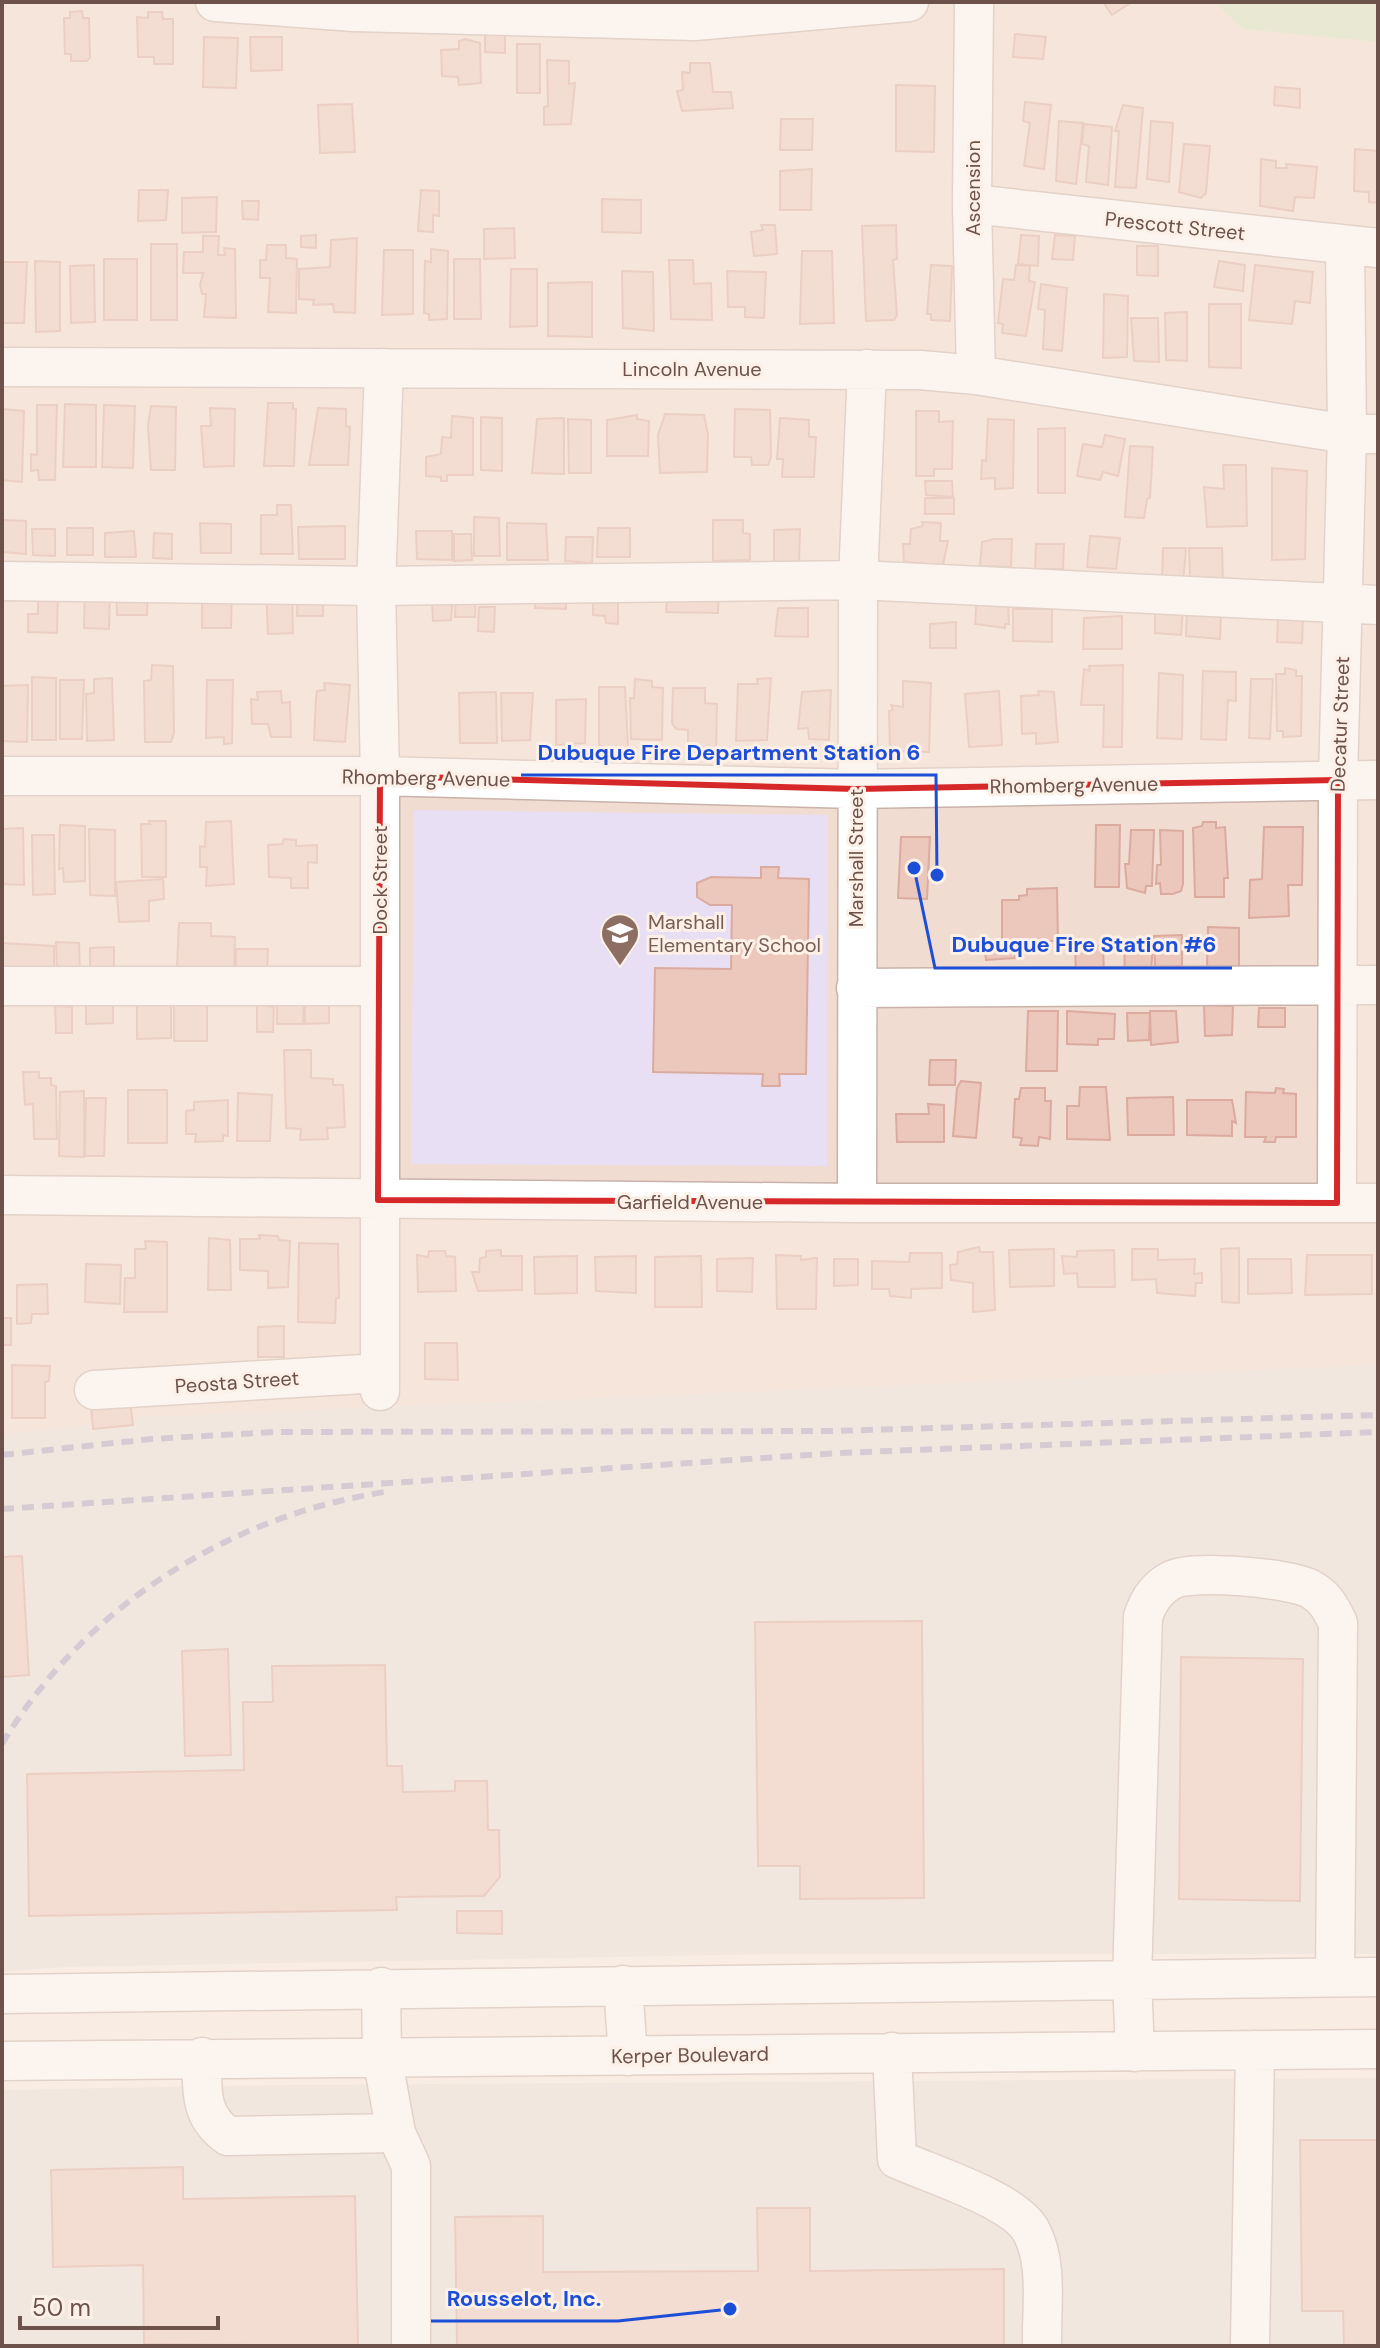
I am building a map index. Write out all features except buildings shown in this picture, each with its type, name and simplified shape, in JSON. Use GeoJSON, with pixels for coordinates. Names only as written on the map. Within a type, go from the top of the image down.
{"type":"FeatureCollection","features":[{"type":"Feature","properties":{"kind":"street"},"geometry":{"type":"LineString","coordinates":[[215,2],[354,12],[695,21],[909,2]]}},
{"type":"Feature","properties":{"kind":"street","name":"Ascension"},"geometry":{"type":"LineString","coordinates":[[975,2],[972,204],[976,375]]}},
{"type":"Feature","properties":{"kind":"street","name":"Prescott Street"},"geometry":{"type":"LineString","coordinates":[[972,204],[1362,247]]}},
{"type":"Feature","properties":{"kind":"street","name":"Decatur Street"},"geometry":{"type":"LineString","coordinates":[[1337,1203],[1338,780],[1361,605],[1362,247]]}},
{"type":"Feature","properties":{"kind":"street","name":"Lincoln Avenue"},"geometry":{"type":"LineString","coordinates":[[2,367],[867,369],[976,375],[1362,434]]}},
{"type":"Feature","properties":{"kind":"street","name":"Dock Street"},"geometry":{"type":"LineString","coordinates":[[380,1382],[380,776],[376,586],[384,368]]}},
{"type":"Feature","properties":{"kind":"street","name":"Marshall Street"},"geometry":{"type":"LineString","coordinates":[[857,1203],[858,580],[867,369]]}},
{"type":"Feature","properties":{"kind":"street"},"geometry":{"type":"LineString","coordinates":[[2,581],[376,586],[858,580],[1361,605]]}},
{"type":"Feature","properties":{"kind":"street","name":"Rhomberg Avenue"},"geometry":{"type":"LineString","coordinates":[[2,776],[380,776],[856,789],[1378,780]]}},
{"type":"Feature","properties":{"kind":"street"},"geometry":{"type":"LineString","coordinates":[[856,988],[1378,985]]}},
{"type":"Feature","properties":{"kind":"street"},"geometry":{"type":"LineString","coordinates":[[2,986],[379,986]]}},
{"type":"Feature","properties":{"kind":"street","name":"Garfield Avenue"},"geometry":{"type":"LineString","coordinates":[[2,1195],[857,1203],[1378,1203]]}},
{"type":"Feature","properties":{"kind":"street","name":"Peosta Street"},"geometry":{"type":"LineString","coordinates":[[94,1390],[380,1382]]}},
{"type":"Feature","properties":{"kind":"street"},"geometry":{"type":"LineString","coordinates":[[1135,2052],[1132,1979],[1143,1617],[1148,1602],[1157,1590],[1174,1578],[1195,1574],[1298,1584],[1328,1602],[1338,1623],[1335,1977]]}},
{"type":"Feature","properties":{"kind":"street"},"geometry":{"type":"LineString","coordinates":[[2,1994],[1378,1977]]}},
{"type":"Feature","properties":{"kind":"street"},"geometry":{"type":"LineString","coordinates":[[623,1985],[628,2056]]}},
{"type":"Feature","properties":{"kind":"street"},"geometry":{"type":"LineString","coordinates":[[381,1987],[382,2056],[396,2133],[411,2166],[411,2346]]}},
{"type":"Feature","properties":{"kind":"street","name":"Kerper Boulevard"},"geometry":{"type":"LineString","coordinates":[[2,2061],[1378,2049]]}},
{"type":"Feature","properties":{"kind":"street"},"geometry":{"type":"LineString","coordinates":[[1250,2346],[1255,2050]]}},
{"type":"Feature","properties":{"kind":"street"},"geometry":{"type":"LineString","coordinates":[[892,2052],[897,2159],[995,2202],[1020,2217],[1031,2230],[1041,2268],[1042,2346]]}},
{"type":"Feature","properties":{"kind":"street"},"geometry":{"type":"LineString","coordinates":[[202,2057],[206,2112],[213,2126],[228,2136],[396,2133]]}},
{"type":"Feature","properties":{"kind":"highlighted area"},"geometry":{"type":"Polygon","coordinates":[[[380,776],[856,789],[1338,780],[1337,1203],[378,1200],[380,776]]]}},
{"type":"Feature","properties":{"kind":"shaded area"},"geometry":{"type":"Polygon","coordinates":[[[2,2],[1214,2],[1243,29],[1378,39],[1378,1365],[145,1417],[2,1435],[2,2]]]}},
{"type":"Feature","properties":{"kind":"shaded area","name":"Marshall Elementary School"},"geometry":{"type":"Polygon","coordinates":[[[414,810],[828,815],[827,1166],[411,1164],[414,810]]]}},
{"type":"Feature","properties":{"kind":"shaded area"},"geometry":{"type":"Polygon","coordinates":[[[1378,1365],[1378,1954],[781,1954],[66,1967],[2,1972],[2,1435],[145,1417],[1378,1365]]]}},
{"type":"Feature","properties":{"kind":"shaded area"},"geometry":{"type":"Polygon","coordinates":[[[1378,2078],[1378,2346],[2,2346],[2,2090],[276,2085],[1378,2078]]]}},
{"type":"Feature","properties":{"kind":"green space"},"geometry":{"type":"Polygon","coordinates":[[[1214,2],[1378,2],[1378,42],[1243,29],[1214,2]]]}},
{"type":"Feature","properties":{"kind":"railway"},"geometry":{"type":"LineString","coordinates":[[2,1455],[151,1439],[275,1432],[833,1431],[1378,1415]]}},
{"type":"Feature","properties":{"kind":"railway"},"geometry":{"type":"LineString","coordinates":[[2,1509],[838,1453],[1378,1432]]}},
{"type":"Feature","properties":{"kind":"railway"},"geometry":{"type":"LineString","coordinates":[[2,1744],[36,1694],[75,1649],[120,1609],[168,1574],[220,1545],[275,1521],[332,1503],[391,1491]]}},
{"type":"Feature","properties":{"kind":"place","name":"Dubuque Fire Station #6"},"geometry":{"type":"Point","coordinates":[914,868]}},
{"type":"Feature","properties":{"kind":"place","name":"Dubuque Fire Department Station 6"},"geometry":{"type":"Point","coordinates":[937,875]}},
{"type":"Feature","properties":{"kind":"place","name":"Marshall Elementary School"},"geometry":{"type":"Point","coordinates":[620,967]}},
{"type":"Feature","properties":{"kind":"place","name":"Rousselot, Inc."},"geometry":{"type":"Point","coordinates":[730,2309]}}]}
